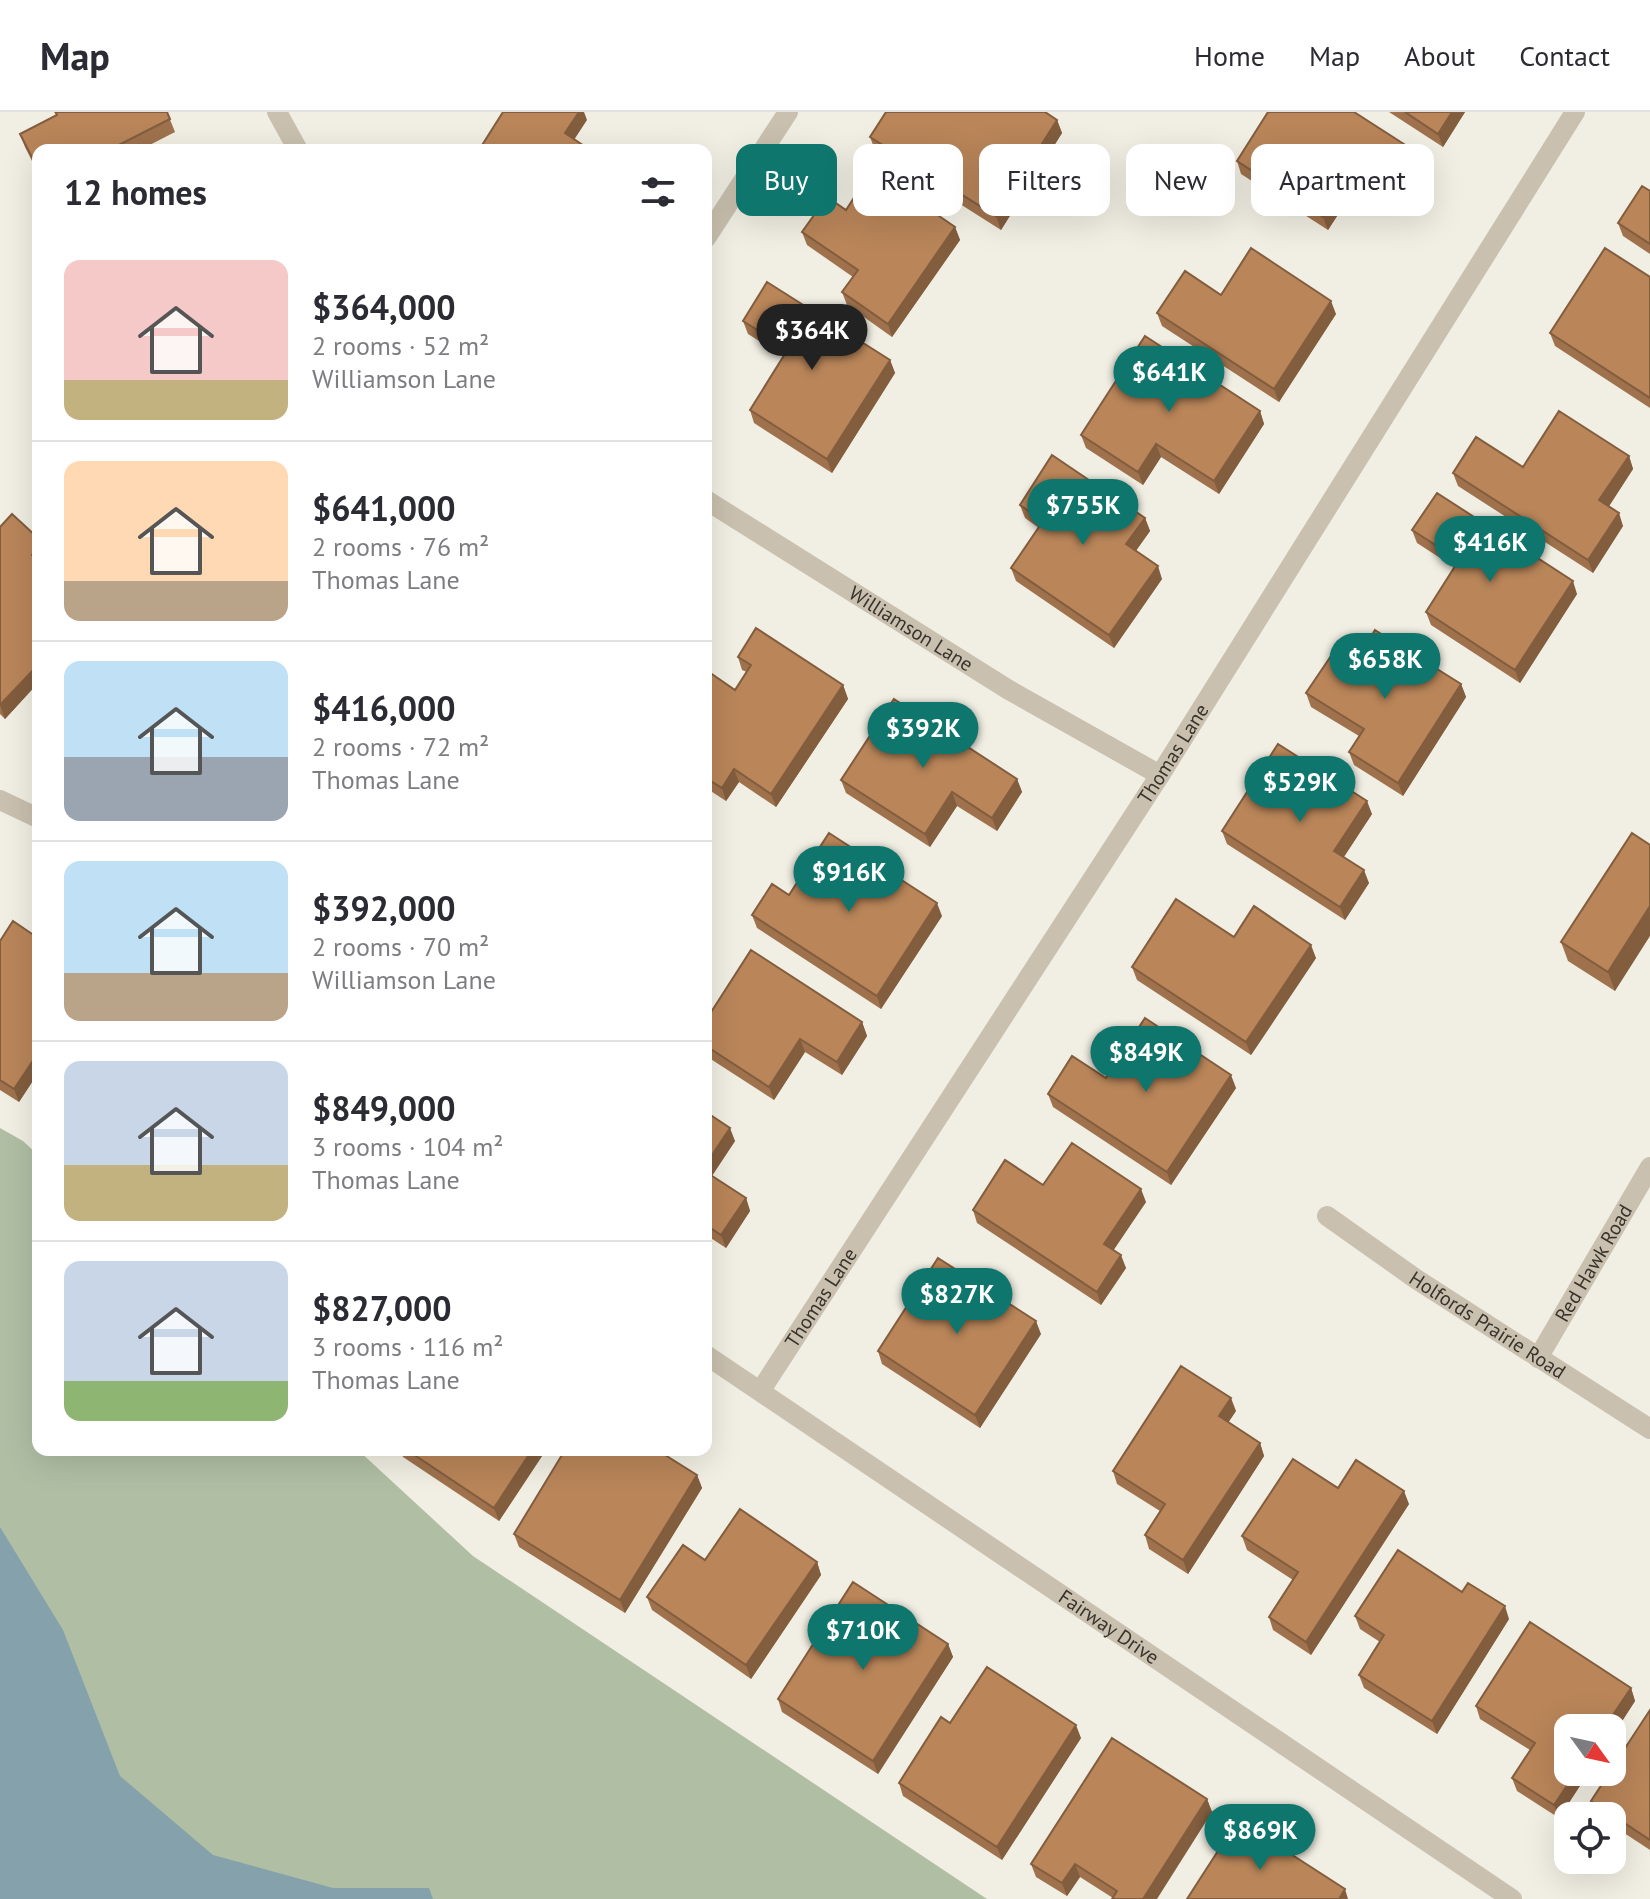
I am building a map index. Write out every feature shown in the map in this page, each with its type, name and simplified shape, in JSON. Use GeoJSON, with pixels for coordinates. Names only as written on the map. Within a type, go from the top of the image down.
{"type":"FeatureCollection","features":[{"type":"Feature","properties":{"kind":"street"},"geometry":{"type":"LineString","coordinates":[[277,112],[295,144]]}},
{"type":"Feature","properties":{"kind":"street"},"geometry":{"type":"LineString","coordinates":[[712,229],[788,112]]}},
{"type":"Feature","properties":{"kind":"street","name":"Thomas Lane"},"geometry":{"type":"LineString","coordinates":[[761,1390],[1160,775],[1575,112]]}},
{"type":"Feature","properties":{"kind":"street","name":"Williamson Lane"},"geometry":{"type":"LineString","coordinates":[[712,504],[1009,690],[1160,775]]}},
{"type":"Feature","properties":{"kind":"street"},"geometry":{"type":"LineString","coordinates":[[0,800],[32,815]]}},
{"type":"Feature","properties":{"kind":"street","name":"Red Hawk Road"},"geometry":{"type":"LineString","coordinates":[[1538,1358],[1650,1167]]}},
{"type":"Feature","properties":{"kind":"street","name":"Holfords Prairie Road"},"geometry":{"type":"LineString","coordinates":[[1327,1216],[1416,1279],[1650,1429]]}},
{"type":"Feature","properties":{"kind":"street","name":"Fairway Drive"},"geometry":{"type":"LineString","coordinates":[[712,1359],[1512,1899]]}},
{"type":"Feature","properties":{"kind":"green space"},"geometry":{"type":"Polygon","coordinates":[[[0,1128],[32,1149],[32,1456],[365,1456],[473,1556],[987,1899],[0,1899],[0,1128]]]}},
{"type":"Feature","properties":{"kind":"water"},"geometry":{"type":"Polygon","coordinates":[[[0,1527],[63,1630],[120,1776],[213,1855],[333,1888],[429,1888],[433,1899],[0,1899],[0,1527]]]}},
{"type":"Feature","properties":{"kind":"building"},"geometry":{"type":"Polygon","coordinates":[[[56,112],[167,112],[170,119],[121,144],[32,144],[32,157],[20,134],[57,115],[56,112]]]}},
{"type":"Feature","properties":{"kind":"building"},"geometry":{"type":"Polygon","coordinates":[[[503,112],[579,112],[565,133],[581,144],[483,144],[503,112]]]}},
{"type":"Feature","properties":{"kind":"building"},"geometry":{"type":"Polygon","coordinates":[[[886,112],[1045,112],[1057,120],[1042,144],[979,144],[979,205],[963,195],[963,144],[881,144],[870,137],[886,112]]]}},
{"type":"Feature","properties":{"kind":"building"},"geometry":{"type":"Polygon","coordinates":[[[1268,112],[1354,112],[1404,144],[1251,144],[1251,170],[1237,161],[1268,112]]]}},
{"type":"Feature","properties":{"kind":"building"},"geometry":{"type":"Polygon","coordinates":[[[1405,112],[1452,112],[1438,134],[1405,112]]]}},
{"type":"Feature","properties":{"kind":"building"},"geometry":{"type":"Polygon","coordinates":[[[1642,186],[1650,191],[1650,244],[1618,223],[1642,186]]]}},
{"type":"Feature","properties":{"kind":"building"},"geometry":{"type":"Polygon","coordinates":[[[853,199],[853,216],[939,216],[955,227],[888,324],[842,292],[858,270],[802,232],[813,216],[837,216],[837,204],[846,210],[853,199]]]}},
{"type":"Feature","properties":{"kind":"building"},"geometry":{"type":"Polygon","coordinates":[[[1251,248],[1331,301],[1274,389],[1157,313],[1185,271],[1221,295],[1251,248]]]}},
{"type":"Feature","properties":{"kind":"building"},"geometry":{"type":"Polygon","coordinates":[[[1605,248],[1650,277],[1650,398],[1550,333],[1605,248]]]}},
{"type":"Feature","properties":{"kind":"building"},"geometry":{"type":"Polygon","coordinates":[[[767,282],[890,360],[827,459],[750,410],[788,349],[743,321],[767,282]]]}},
{"type":"Feature","properties":{"kind":"building"},"geometry":{"type":"Polygon","coordinates":[[[1145,336],[1260,411],[1214,481],[1156,444],[1138,472],[1081,435],[1145,336]]]}},
{"type":"Feature","properties":{"kind":"building"},"geometry":{"type":"Polygon","coordinates":[[[1559,411],[1629,456],[1599,500],[1619,513],[1588,560],[1453,473],[1476,437],[1523,467],[1559,411]]]}},
{"type":"Feature","properties":{"kind":"building"},"geometry":{"type":"Polygon","coordinates":[[[1052,455],[1145,518],[1126,544],[1158,566],[1109,635],[1011,568],[1043,521],[1020,505],[1052,455]]]}},
{"type":"Feature","properties":{"kind":"building"},"geometry":{"type":"Polygon","coordinates":[[[1437,493],[1573,581],[1515,670],[1426,612],[1459,560],[1412,530],[1437,493]]]}},
{"type":"Feature","properties":{"kind":"building"},"geometry":{"type":"Polygon","coordinates":[[[12,514],[32,532],[32,671],[0,705],[0,527],[12,514]]]}},
{"type":"Feature","properties":{"kind":"building"},"geometry":{"type":"Polygon","coordinates":[[[756,628],[843,685],[771,794],[734,769],[722,788],[712,782],[712,674],[735,690],[751,665],[738,657],[756,628]]]}},
{"type":"Feature","properties":{"kind":"building"},"geometry":{"type":"Polygon","coordinates":[[[1375,630],[1461,684],[1398,783],[1349,752],[1364,729],[1306,693],[1337,647],[1357,660],[1375,630]]]}},
{"type":"Feature","properties":{"kind":"building"},"geometry":{"type":"Polygon","coordinates":[[[894,699],[1017,779],[992,818],[952,792],[925,834],[841,780],[894,699]]]}},
{"type":"Feature","properties":{"kind":"building"},"geometry":{"type":"Polygon","coordinates":[[[1278,744],[1367,801],[1334,851],[1364,870],[1340,907],[1222,831],[1278,744]]]}},
{"type":"Feature","properties":{"kind":"building"},"geometry":{"type":"Polygon","coordinates":[[[829,833],[937,903],[877,996],[752,915],[772,884],[789,895],[829,833]]]}},
{"type":"Feature","properties":{"kind":"building"},"geometry":{"type":"Polygon","coordinates":[[[1632,833],[1650,845],[1650,906],[1608,972],[1561,942],[1632,833]]]}},
{"type":"Feature","properties":{"kind":"building"},"geometry":{"type":"Polygon","coordinates":[[[1176,899],[1234,937],[1254,906],[1311,945],[1246,1042],[1132,967],[1176,899]]]}},
{"type":"Feature","properties":{"kind":"building"},"geometry":{"type":"Polygon","coordinates":[[[13,921],[32,934],[32,1062],[14,1089],[0,1080],[0,941],[13,921]]]}},
{"type":"Feature","properties":{"kind":"building"},"geometry":{"type":"Polygon","coordinates":[[[751,950],[862,1022],[837,1062],[800,1039],[769,1087],[712,1050],[712,1011],[751,950]]]}},
{"type":"Feature","properties":{"kind":"building"},"geometry":{"type":"Polygon","coordinates":[[[1145,1018],[1231,1075],[1167,1172],[1048,1094],[1072,1056],[1106,1078],[1145,1018]]]}},
{"type":"Feature","properties":{"kind":"building"},"geometry":{"type":"Polygon","coordinates":[[[712,1116],[730,1128],[712,1155],[712,1116]]]}},
{"type":"Feature","properties":{"kind":"building"},"geometry":{"type":"Polygon","coordinates":[[[1072,1143],[1141,1189],[1104,1244],[1121,1255],[1097,1292],[973,1210],[1005,1160],[1043,1185],[1072,1143]]]}},
{"type":"Feature","properties":{"kind":"building"},"geometry":{"type":"Polygon","coordinates":[[[712,1176],[746,1198],[721,1235],[712,1229],[712,1176]]]}},
{"type":"Feature","properties":{"kind":"building"},"geometry":{"type":"Polygon","coordinates":[[[938,1258],[1036,1321],[975,1415],[878,1351],[938,1258]]]}},
{"type":"Feature","properties":{"kind":"building"},"geometry":{"type":"Polygon","coordinates":[[[1181,1366],[1231,1398],[1219,1416],[1260,1443],[1183,1560],[1145,1535],[1165,1504],[1113,1471],[1181,1366]]]}},
{"type":"Feature","properties":{"kind":"building"},"geometry":{"type":"Polygon","coordinates":[[[416,1456],[528,1456],[494,1508],[416,1456]]]}},
{"type":"Feature","properties":{"kind":"building"},"geometry":{"type":"Polygon","coordinates":[[[561,1456],[667,1456],[697,1475],[620,1600],[514,1534],[561,1456]]]}},
{"type":"Feature","properties":{"kind":"building"},"geometry":{"type":"Polygon","coordinates":[[[1293,1459],[1338,1488],[1356,1460],[1404,1491],[1306,1642],[1269,1617],[1298,1572],[1242,1536],[1293,1459]]]}},
{"type":"Feature","properties":{"kind":"building"},"geometry":{"type":"Polygon","coordinates":[[[740,1509],[817,1562],[746,1665],[647,1597],[683,1545],[705,1560],[740,1509]]]}},
{"type":"Feature","properties":{"kind":"building"},"geometry":{"type":"Polygon","coordinates":[[[1398,1550],[1462,1592],[1468,1583],[1505,1606],[1432,1721],[1359,1675],[1384,1635],[1355,1616],[1398,1550]]]}},
{"type":"Feature","properties":{"kind":"building"},"geometry":{"type":"Polygon","coordinates":[[[853,1582],[948,1644],[873,1761],[778,1699],[853,1582]]]}},
{"type":"Feature","properties":{"kind":"building"},"geometry":{"type":"Polygon","coordinates":[[[1530,1622],[1631,1688],[1613,1714],[1554,1714],[1554,1786],[1567,1786],[1554,1805],[1512,1778],[1535,1743],[1476,1706],[1530,1622]]]}},
{"type":"Feature","properties":{"kind":"building"},"geometry":{"type":"Polygon","coordinates":[[[987,1667],[1076,1725],[997,1847],[899,1783],[941,1717],[950,1723],[987,1667]]]}},
{"type":"Feature","properties":{"kind":"building"},"geometry":{"type":"Polygon","coordinates":[[[1650,1710],[1650,1840],[1626,1824],[1626,1802],[1591,1801],[1601,1786],[1626,1786],[1626,1747],[1650,1710]]]}},
{"type":"Feature","properties":{"kind":"building"},"geometry":{"type":"Polygon","coordinates":[[[1112,1738],[1207,1799],[1143,1899],[1112,1899],[1117,1891],[1075,1864],[1062,1883],[1031,1864],[1112,1738]]]}},
{"type":"Feature","properties":{"kind":"building"},"geometry":{"type":"Polygon","coordinates":[[[1238,1820],[1345,1889],[1339,1899],[1187,1899],[1238,1820]]]}}]}
